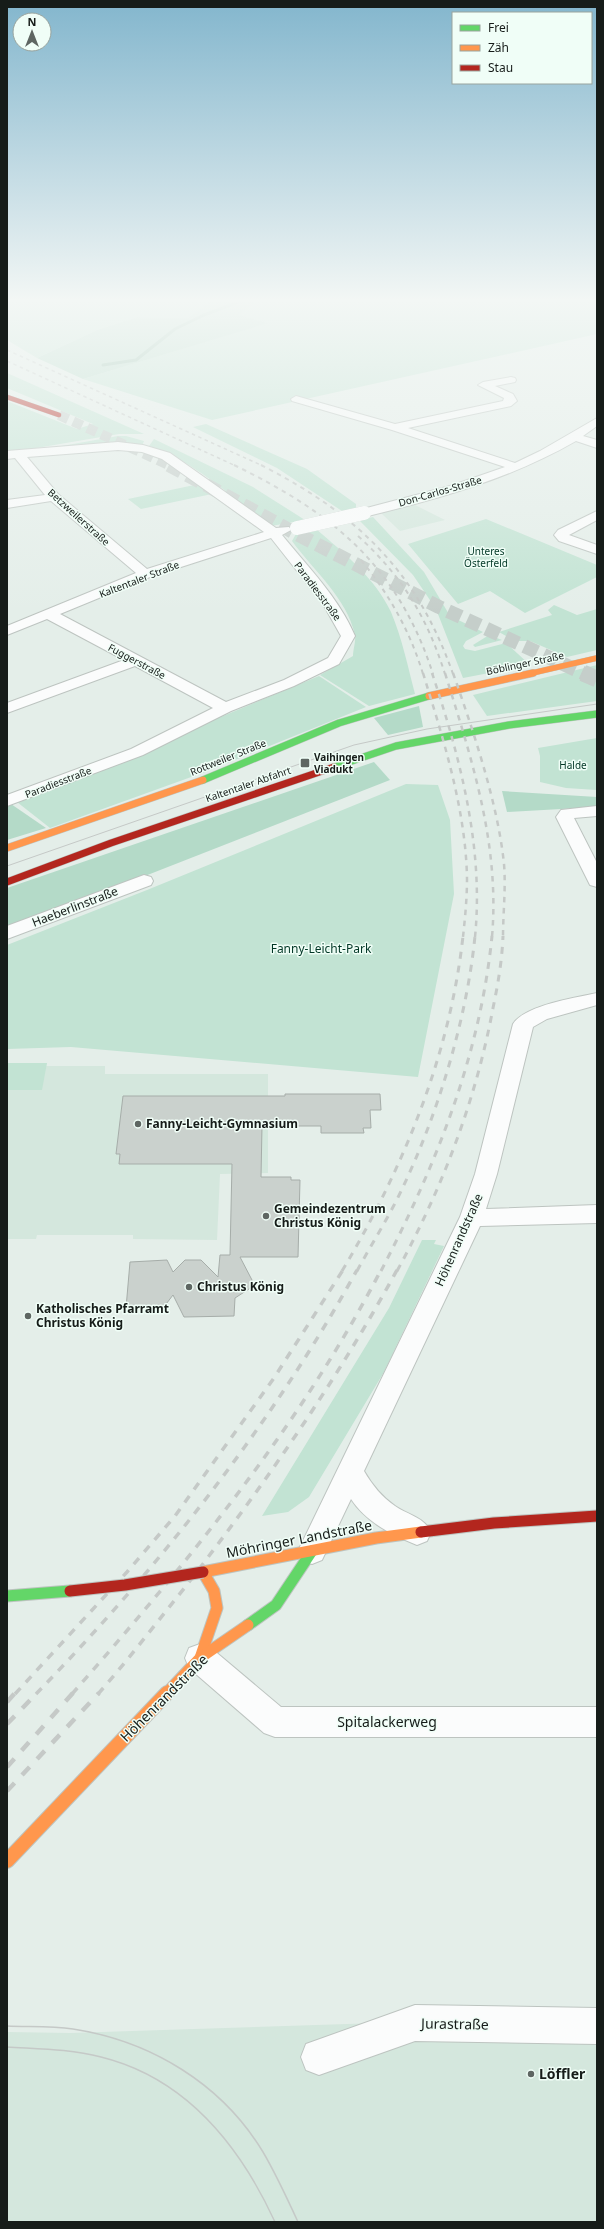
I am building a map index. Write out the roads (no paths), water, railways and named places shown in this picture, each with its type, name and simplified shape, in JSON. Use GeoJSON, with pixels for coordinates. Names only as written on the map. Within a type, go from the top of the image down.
{"type":"FeatureCollection","features":[{"type":"Feature","properties":{"kind":"main road"},"geometry":{"type":"LineString","coordinates":[[34,405],[59,415]]}},
{"type":"Feature","properties":{"kind":"main road","name":"Böblinger Straße"},"geometry":{"type":"LineString","coordinates":[[458,688],[597,658]]}},
{"type":"Feature","properties":{"kind":"main road","name":"Rottweiler Straße"},"geometry":{"type":"LineString","coordinates":[[7,848],[86,823],[190,785],[342,721],[458,688]]}},
{"type":"Feature","properties":{"kind":"main road","name":"Kaltentaler Abfahrt"},"geometry":{"type":"LineString","coordinates":[[7,882],[111,843],[396,746],[509,725],[597,714]]}},
{"type":"Feature","properties":{"kind":"main road","name":"Möhringer Landstraße"},"geometry":{"type":"LineString","coordinates":[[7,1596],[126,1585],[238,1567],[376,1538],[417,1532],[494,1523],[597,1516]]}},
{"type":"Feature","properties":{"kind":"main road","name":"Höhenrandstraße"},"geometry":{"type":"LineString","coordinates":[[7,1861],[200,1658],[276,1605],[312,1552]]}},
{"type":"Feature","properties":{"kind":"main road"},"geometry":{"type":"LineString","coordinates":[[200,1658],[217,1608],[214,1590],[203,1572]]}},
{"type":"Feature","properties":{"kind":"street"},"geometry":{"type":"LineString","coordinates":[[317,405],[396,428],[514,466]]}},
{"type":"Feature","properties":{"kind":"street"},"geometry":{"type":"LineString","coordinates":[[396,428],[502,405]]}},
{"type":"Feature","properties":{"kind":"street","name":"Don-Carlos-Straße"},"geometry":{"type":"LineString","coordinates":[[273,532],[364,513],[449,489],[514,466],[576,437],[597,421]]}},
{"type":"Feature","properties":{"kind":"street"},"geometry":{"type":"LineString","coordinates":[[576,437],[597,444]]}},
{"type":"Feature","properties":{"kind":"street","name":"Paradiesstraße"},"geometry":{"type":"LineString","coordinates":[[7,801],[137,752],[225,708],[289,683],[334,660],[348,636],[342,622],[329,602],[273,532],[173,459],[157,452],[118,446],[12,454]]}},
{"type":"Feature","properties":{"kind":"street","name":"Betzweilerstraße"},"geometry":{"type":"LineString","coordinates":[[12,454],[54,497],[146,574]]}},
{"type":"Feature","properties":{"kind":"street"},"geometry":{"type":"LineString","coordinates":[[7,504],[54,497]]}},
{"type":"Feature","properties":{"kind":"street"},"geometry":{"type":"LineString","coordinates":[[597,515],[561,535],[564,538],[597,550]]}},
{"type":"Feature","properties":{"kind":"street","name":"Kaltentaler Straße"},"geometry":{"type":"LineString","coordinates":[[11,627],[48,614],[146,574],[273,532]]}},
{"type":"Feature","properties":{"kind":"street","name":"Fuggerstraße"},"geometry":{"type":"LineString","coordinates":[[48,614],[225,708]]}},
{"type":"Feature","properties":{"kind":"street"},"geometry":{"type":"LineString","coordinates":[[7,708],[136,661]]}},
{"type":"Feature","properties":{"kind":"street"},"geometry":{"type":"LineString","coordinates":[[597,811],[567,814],[564,817],[597,881]]}},
{"type":"Feature","properties":{"kind":"street","name":"Haeberlinstraße"},"geometry":{"type":"LineString","coordinates":[[7,933],[144,881]]}},
{"type":"Feature","properties":{"kind":"street","name":"Höhenrandstraße"},"geometry":{"type":"LineString","coordinates":[[312,1552],[472,1217],[486,1174],[523,1024],[540,1014],[597,999]]}},
{"type":"Feature","properties":{"kind":"street"},"geometry":{"type":"LineString","coordinates":[[472,1217],[498,1218],[597,1214]]}},
{"type":"Feature","properties":{"kind":"street"},"geometry":{"type":"LineString","coordinates":[[350,1472],[365,1498],[387,1518],[417,1532]]}},
{"type":"Feature","properties":{"kind":"street","name":"Spitalackerweg"},"geometry":{"type":"LineString","coordinates":[[200,1658],[275,1722],[597,1722]]}},
{"type":"Feature","properties":{"kind":"street","name":"Jurastraße"},"geometry":{"type":"LineString","coordinates":[[319,2057],[415,2023],[597,2026]]}},
{"type":"Feature","properties":{"kind":"tunnel"},"geometry":{"type":"LineString","coordinates":[[59,415],[170,466]]}},
{"type":"Feature","properties":{"kind":"tunnel"},"geometry":{"type":"LineString","coordinates":[[170,466],[293,532],[439,607],[585,674]]}},
{"type":"Feature","properties":{"kind":"tunnel"},"geometry":{"type":"LineString","coordinates":[[583,673],[597,679]]}},
{"type":"Feature","properties":{"kind":"tram line"},"geometry":{"type":"LineString","coordinates":[[7,866],[354,745],[427,729],[597,704]]}},
{"type":"Feature","properties":{"kind":"tram line"},"geometry":{"type":"LineString","coordinates":[[7,2026],[65,2028],[102,2035],[157,2055],[182,2070],[205,2086],[227,2106],[246,2128],[268,2160],[298,2222]]}},
{"type":"Feature","properties":{"kind":"tram line"},"geometry":{"type":"LineString","coordinates":[[7,2047],[89,2054],[131,2067],[159,2081],[184,2098],[207,2119],[227,2142],[245,2167],[275,2222]]}},
{"type":"Feature","properties":{"kind":"railway"},"geometry":{"type":"LineString","coordinates":[[103,405],[236,466]]}},
{"type":"Feature","properties":{"kind":"railway"},"geometry":{"type":"LineString","coordinates":[[128,405],[262,465]]}},
{"type":"Feature","properties":{"kind":"railway"},"geometry":{"type":"LineString","coordinates":[[262,465],[326,504],[380,549],[402,576],[421,605],[438,637],[453,674]]}},
{"type":"Feature","properties":{"kind":"railway"},"geometry":{"type":"LineString","coordinates":[[236,466],[270,483],[302,503],[331,524],[358,547],[381,573],[401,603],[418,636],[433,674]]}},
{"type":"Feature","properties":{"kind":"railway"},"geometry":{"type":"LineString","coordinates":[[358,536],[388,566],[411,599],[430,634],[445,674]]}},
{"type":"Feature","properties":{"kind":"railway"},"geometry":{"type":"LineString","coordinates":[[361,560],[381,586],[398,614],[412,643],[423,674]]}},
{"type":"Feature","properties":{"kind":"railway"},"geometry":{"type":"LineString","coordinates":[[423,673],[452,774],[463,827],[467,879],[463,937]]}},
{"type":"Feature","properties":{"kind":"railway"},"geometry":{"type":"LineString","coordinates":[[432,673],[452,737],[473,837],[477,904],[475,937]]}},
{"type":"Feature","properties":{"kind":"railway"},"geometry":{"type":"LineString","coordinates":[[445,673],[474,771],[488,836],[492,869],[492,937]]}},
{"type":"Feature","properties":{"kind":"railway"},"geometry":{"type":"LineString","coordinates":[[453,673],[484,767],[501,841],[505,873],[503,937]]}},
{"type":"Feature","properties":{"kind":"railway"},"geometry":{"type":"LineString","coordinates":[[342,1271],[385,1192],[404,1152],[420,1110],[435,1067],[447,1024],[457,980],[463,936]]}},
{"type":"Feature","properties":{"kind":"railway"},"geometry":{"type":"LineString","coordinates":[[357,1271],[392,1210],[402,1189],[439,1098],[458,1032],[471,967],[475,936]]}},
{"type":"Feature","properties":{"kind":"railway"},"geometry":{"type":"LineString","coordinates":[[381,1271],[420,1191],[453,1109],[477,1024],[486,980],[492,936]]}},
{"type":"Feature","properties":{"kind":"railway"},"geometry":{"type":"LineString","coordinates":[[397,1271],[429,1208],[443,1176],[467,1110],[486,1042],[500,972],[503,936]]}},
{"type":"Feature","properties":{"kind":"railway"},"geometry":{"type":"LineString","coordinates":[[15,1694],[127,1572],[175,1516],[274,1378],[343,1270]]}},
{"type":"Feature","properties":{"kind":"railway"},"geometry":{"type":"LineString","coordinates":[[36,1694],[126,1596],[211,1492],[288,1384],[324,1328],[357,1270]]}},
{"type":"Feature","properties":{"kind":"railway"},"geometry":{"type":"LineString","coordinates":[[72,1694],[158,1594],[240,1491],[315,1384],[349,1328],[381,1270]]}},
{"type":"Feature","properties":{"kind":"railway"},"geometry":{"type":"LineString","coordinates":[[98,1694],[186,1586],[271,1471],[324,1393],[374,1312],[397,1270]]}},
{"type":"Feature","properties":{"kind":"railway"},"geometry":{"type":"LineString","coordinates":[[7,1702],[15,1693]]}},
{"type":"Feature","properties":{"kind":"railway"},"geometry":{"type":"LineString","coordinates":[[7,1724],[37,1693]]}},
{"type":"Feature","properties":{"kind":"railway"},"geometry":{"type":"LineString","coordinates":[[7,1767],[73,1693]]}},
{"type":"Feature","properties":{"kind":"railway"},"geometry":{"type":"LineString","coordinates":[[7,1791],[99,1693]]}},
{"type":"Feature","properties":{"kind":"place","name":"Vaihingen Viadukt"},"geometry":{"type":"Point","coordinates":[305,763]}},
{"type":"Feature","properties":{"kind":"place","name":"Fanny-Leicht-Gymnasium"},"geometry":{"type":"Point","coordinates":[138,1124]}},
{"type":"Feature","properties":{"kind":"place","name":"Gemeindezentrum Christus König"},"geometry":{"type":"Point","coordinates":[266,1216]}},
{"type":"Feature","properties":{"kind":"place","name":"Christus König"},"geometry":{"type":"Point","coordinates":[189,1287]}},
{"type":"Feature","properties":{"kind":"place","name":"Katholisches Pfarramt Christus König"},"geometry":{"type":"Point","coordinates":[28,1316]}},
{"type":"Feature","properties":{"kind":"place","name":"Löffler"},"geometry":{"type":"Point","coordinates":[531,2074]}},
{"type":"Feature","properties":{"kind":"park label","name":"Unteres Österfeld"},"geometry":{"type":"Point","coordinates":[486,556]}},
{"type":"Feature","properties":{"kind":"park label","name":"Halde"},"geometry":{"type":"Point","coordinates":[573,765]}},
{"type":"Feature","properties":{"kind":"park label","name":"Fanny-Leicht-Park"},"geometry":{"type":"Point","coordinates":[321,949]}}]}
